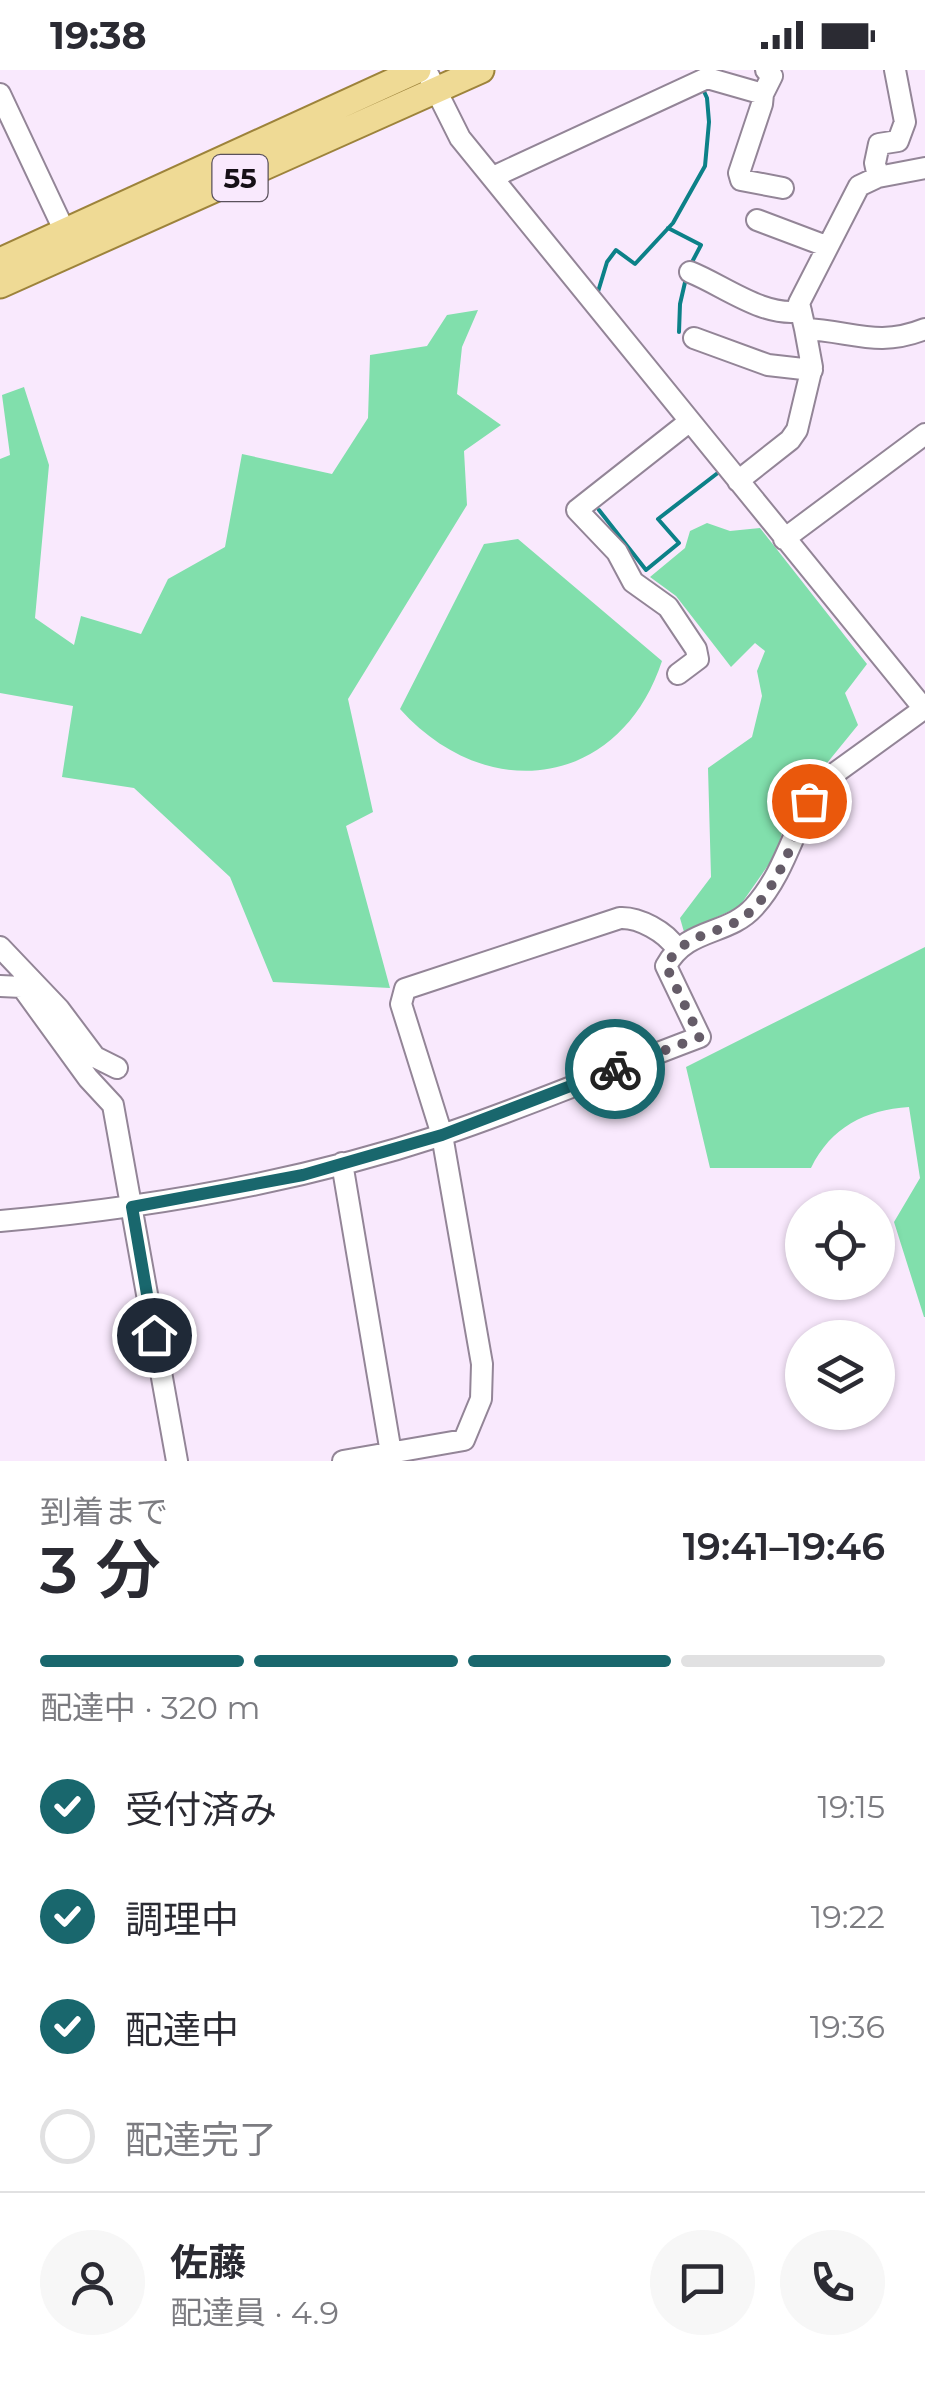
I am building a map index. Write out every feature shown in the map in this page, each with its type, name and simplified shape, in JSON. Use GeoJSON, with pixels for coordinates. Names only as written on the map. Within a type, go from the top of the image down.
{"type":"FeatureCollection","features":[{"type":"Feature","properties":{"kind":"main road","name":"55"},"geometry":{"type":"LineString","coordinates":[[0,261],[418,70]]}},
{"type":"Feature","properties":{"kind":"main road","name":"55"},"geometry":{"type":"LineString","coordinates":[[0,286],[431,80],[481,70]]}},
{"type":"Feature","properties":{"kind":"street"},"geometry":{"type":"LineString","coordinates":[[878,177],[874,163],[879,144],[898,141],[905,122],[896,70]]}},
{"type":"Feature","properties":{"kind":"street"},"geometry":{"type":"LineString","coordinates":[[493,176],[708,78],[770,78],[739,174],[747,182],[783,188]]}},
{"type":"Feature","properties":{"kind":"street"},"geometry":{"type":"LineString","coordinates":[[0,1221],[132,1207],[303,1175],[442,1135],[700,1037],[666,966],[676,948],[748,914],[784,861],[820,784],[925,709],[460,138],[431,80]]}},
{"type":"Feature","properties":{"kind":"street"},"geometry":{"type":"LineString","coordinates":[[0,94],[65,232]]}},
{"type":"Feature","properties":{"kind":"street"},"geometry":{"type":"LineString","coordinates":[[738,482],[797,430],[812,370],[799,303],[858,186],[878,177],[925,168]]}},
{"type":"Feature","properties":{"kind":"street"},"geometry":{"type":"LineString","coordinates":[[756,220],[826,246]]}},
{"type":"Feature","properties":{"kind":"street"},"geometry":{"type":"LineString","coordinates":[[690,272],[758,304],[880,340],[906,337],[925,329]]}},
{"type":"Feature","properties":{"kind":"street"},"geometry":{"type":"LineString","coordinates":[[694,338],[768,365],[812,370]]}},
{"type":"Feature","properties":{"kind":"street"},"geometry":{"type":"LineString","coordinates":[[678,674],[698,659],[696,649],[668,606],[633,582],[616,552],[577,510],[690,421]]}},
{"type":"Feature","properties":{"kind":"street"},"geometry":{"type":"LineString","coordinates":[[784,539],[925,434]]}},
{"type":"Feature","properties":{"kind":"street"},"geometry":{"type":"LineString","coordinates":[[343,1461],[464,1440],[481,1399],[482,1364],[442,1135],[401,1004],[406,989],[620,918],[636,919],[672,940],[676,948]]}},
{"type":"Feature","properties":{"kind":"street"},"geometry":{"type":"LineString","coordinates":[[0,947],[59,1010],[95,1057],[117,1068]]}},
{"type":"Feature","properties":{"kind":"street"},"geometry":{"type":"LineString","coordinates":[[0,986],[22,987],[88,1078],[113,1105],[176,1461]]}},
{"type":"Feature","properties":{"kind":"street"},"geometry":{"type":"LineString","coordinates":[[342,1162],[391,1453]]}},
{"type":"Feature","properties":{"kind":"green space"},"geometry":{"type":"Polygon","coordinates":[[[478,310],[462,347],[457,394],[501,425],[464,451],[467,505],[348,699],[373,812],[346,826],[390,988],[273,982],[230,877],[134,788],[62,777],[73,706],[0,693],[0,459],[10,455],[2,395],[24,387],[49,465],[35,618],[74,645],[81,616],[141,634],[168,579],[225,547],[242,454],[332,474],[368,418],[370,355],[427,346],[447,315],[478,310]]]}},
{"type":"Feature","properties":{"kind":"green space"},"geometry":{"type":"Polygon","coordinates":[[[707,523],[730,531],[760,528],[867,664],[845,693],[858,725],[788,811],[776,854],[739,907],[684,932],[680,918],[711,877],[708,768],[752,737],[762,696],[757,671],[765,651],[755,643],[731,667],[676,596],[650,577],[685,548],[690,531],[707,523]]]}},
{"type":"Feature","properties":{"kind":"green space"},"geometry":{"type":"Polygon","coordinates":[[[518,539],[662,661],[642,704],[616,736],[584,758],[548,769],[510,770],[472,760],[435,740],[400,709],[484,544],[518,539]]]}},
{"type":"Feature","properties":{"kind":"green space"},"geometry":{"type":"Polygon","coordinates":[[[925,947],[925,1317],[895,1225],[920,1178],[909,1107],[878,1112],[851,1123],[829,1142],[811,1168],[710,1168],[686,1067],[925,947]]]}},
{"type":"Feature","properties":{"kind":"waterway"},"geometry":{"type":"LineString","coordinates":[[597,295],[607,262],[616,250],[635,264],[673,223],[705,166],[709,122],[702,87]]}},
{"type":"Feature","properties":{"kind":"waterway"},"geometry":{"type":"LineString","coordinates":[[668,228],[701,245],[691,264]]}},
{"type":"Feature","properties":{"kind":"waterway"},"geometry":{"type":"LineString","coordinates":[[679,332],[686,278]]}},
{"type":"Feature","properties":{"kind":"waterway"},"geometry":{"type":"LineString","coordinates":[[599,510],[646,570],[679,543],[658,519],[719,472],[717,469]]}},
{"type":"Feature","properties":{"kind":"way so far"},"geometry":{"type":"LineString","coordinates":[[615,1069],[700,1037],[666,966],[676,948],[740,920],[762,898],[784,861],[809,801]]}},
{"type":"Feature","properties":{"kind":"route"},"geometry":{"type":"LineString","coordinates":[[154,1335],[132,1207],[303,1175],[442,1135],[615,1069]]}}]}
